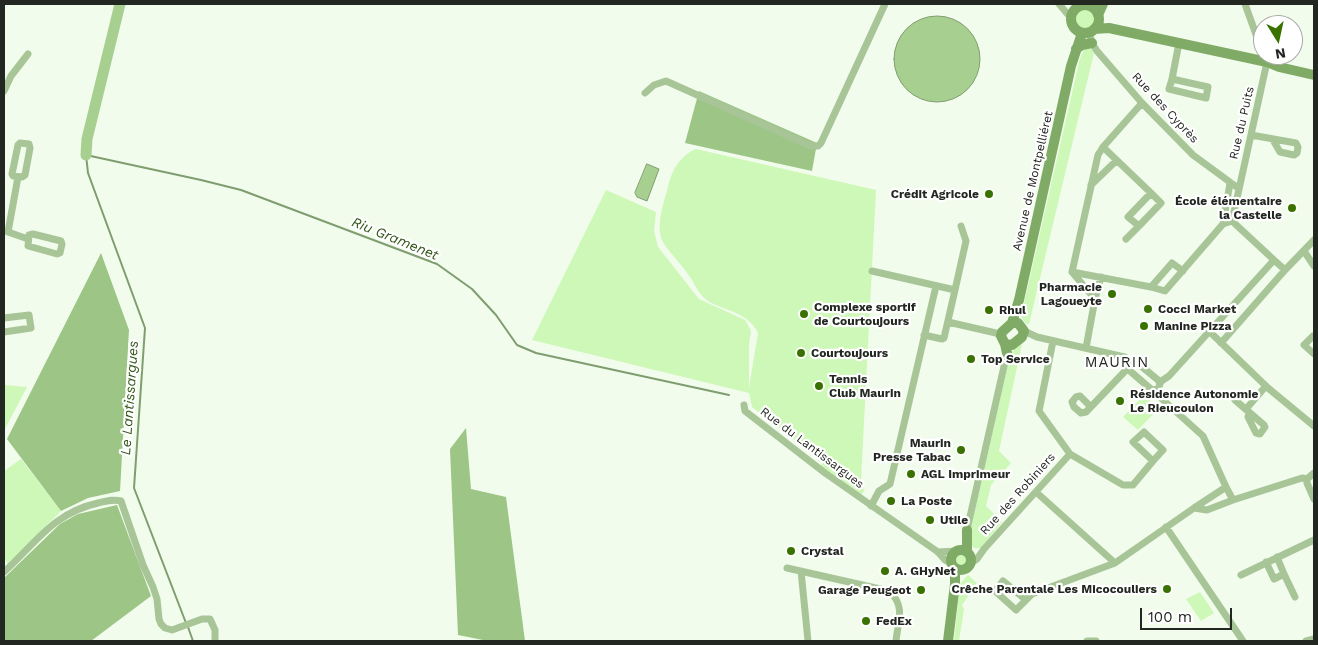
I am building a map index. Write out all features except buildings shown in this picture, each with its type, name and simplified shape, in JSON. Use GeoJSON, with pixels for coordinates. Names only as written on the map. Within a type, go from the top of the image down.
{"type":"FeatureCollection","features":[{"type":"Feature","properties":{"kind":"street"},"geometry":{"type":"LineString","coordinates":[[645,93],[654,85],[666,81],[811,146],[818,146],[885,4]]}},
{"type":"Feature","properties":{"kind":"street"},"geometry":{"type":"LineString","coordinates":[[1059,4],[1078,31],[1093,26],[1109,28],[1179,43],[1253,55]]}},
{"type":"Feature","properties":{"kind":"street","name":"Avenue de Montpelliéret"},"geometry":{"type":"LineString","coordinates":[[1019,329],[1019,300],[1071,66],[1076,49],[1093,26],[1103,4]]}},
{"type":"Feature","properties":{"kind":"street"},"geometry":{"type":"LineString","coordinates":[[1245,4],[1253,26]]}},
{"type":"Feature","properties":{"kind":"street"},"geometry":{"type":"LineString","coordinates":[[1072,22],[1075,9],[1084,5],[1095,10],[1093,26]]}},
{"type":"Feature","properties":{"kind":"street","name":"Avenue de Montpelliéret"},"geometry":{"type":"LineString","coordinates":[[1071,66],[1072,22]]}},
{"type":"Feature","properties":{"kind":"street","name":"Rue des Cyprès"},"geometry":{"type":"LineString","coordinates":[[1093,26],[1092,43],[1097,51],[1142,103],[1193,155],[1238,188]]}},
{"type":"Feature","properties":{"kind":"street"},"geometry":{"type":"LineString","coordinates":[[1076,49],[1082,45],[1092,43]]}},
{"type":"Feature","properties":{"kind":"street"},"geometry":{"type":"LineString","coordinates":[[1172,79],[1208,87],[1206,98],[1170,89],[1179,43]]}},
{"type":"Feature","properties":{"kind":"street"},"geometry":{"type":"LineString","coordinates":[[4,91],[11,76],[28,54]]}},
{"type":"Feature","properties":{"kind":"street","name":"Rue du Puits"},"geometry":{"type":"LineString","coordinates":[[1232,222],[1251,135],[1263,65]]}},
{"type":"Feature","properties":{"kind":"street"},"geometry":{"type":"LineString","coordinates":[[1275,65],[1279,68],[1314,75]]}},
{"type":"Feature","properties":{"kind":"street"},"geometry":{"type":"LineString","coordinates":[[1299,65],[1314,68]]}},
{"type":"Feature","properties":{"kind":"street"},"geometry":{"type":"LineString","coordinates":[[1072,272],[1098,155],[1102,147],[1142,103]]}},
{"type":"Feature","properties":{"kind":"street"},"geometry":{"type":"LineString","coordinates":[[1251,135],[1274,140]]}},
{"type":"Feature","properties":{"kind":"street"},"geometry":{"type":"LineString","coordinates":[[18,144],[29,144],[30,148],[25,175],[18,177],[12,174],[18,144]]}},
{"type":"Feature","properties":{"kind":"street"},"geometry":{"type":"LineString","coordinates":[[1102,147],[1161,203],[1126,239]]}},
{"type":"Feature","properties":{"kind":"street"},"geometry":{"type":"LineString","coordinates":[[1091,186],[1116,161]]}},
{"type":"Feature","properties":{"kind":"street"},"geometry":{"type":"LineString","coordinates":[[18,177],[6,233],[28,239]]}},
{"type":"Feature","properties":{"kind":"street"},"geometry":{"type":"LineString","coordinates":[[1072,272],[1165,291],[1223,224],[1230,183]]}},
{"type":"Feature","properties":{"kind":"street"},"geometry":{"type":"LineString","coordinates":[[1139,226],[1128,217],[1151,193]]}},
{"type":"Feature","properties":{"kind":"street"},"geometry":{"type":"LineString","coordinates":[[1223,224],[1232,222],[1271,263],[1285,270]]}},
{"type":"Feature","properties":{"kind":"street"},"geometry":{"type":"LineString","coordinates":[[924,335],[944,338],[966,241],[961,226]]}},
{"type":"Feature","properties":{"kind":"street"},"geometry":{"type":"LineString","coordinates":[[33,234],[61,241],[60,253],[57,254],[28,246],[28,239],[33,234]]}},
{"type":"Feature","properties":{"kind":"street"},"geometry":{"type":"LineString","coordinates":[[1221,343],[1314,240]]}},
{"type":"Feature","properties":{"kind":"street"},"geometry":{"type":"LineString","coordinates":[[1304,251],[1314,266]]}},
{"type":"Feature","properties":{"kind":"street"},"geometry":{"type":"LineString","coordinates":[[1151,287],[1172,263],[1183,271]]}},
{"type":"Feature","properties":{"kind":"street"},"geometry":{"type":"LineString","coordinates":[[1156,390],[1160,386],[1160,382],[1169,376],[1271,263]]}},
{"type":"Feature","properties":{"kind":"street"},"geometry":{"type":"LineString","coordinates":[[872,270],[955,290]]}},
{"type":"Feature","properties":{"kind":"street"},"geometry":{"type":"LineString","coordinates":[[1072,272],[1096,299]]}},
{"type":"Feature","properties":{"kind":"street"},"geometry":{"type":"LineString","coordinates":[[1086,348],[1101,277]]}},
{"type":"Feature","properties":{"kind":"street","name":"Rue du Lantissargues"},"geometry":{"type":"LineString","coordinates":[[871,506],[879,491],[890,484],[936,286]]}},
{"type":"Feature","properties":{"kind":"street"},"geometry":{"type":"LineString","coordinates":[[4,318],[29,314],[31,328],[4,332]]}},
{"type":"Feature","properties":{"kind":"street"},"geometry":{"type":"LineString","coordinates":[[948,322],[1004,340]]}},
{"type":"Feature","properties":{"kind":"street"},"geometry":{"type":"LineString","coordinates":[[1004,340],[1019,329]]}},
{"type":"Feature","properties":{"kind":"street"},"geometry":{"type":"LineString","coordinates":[[1019,329],[1037,337],[1125,357],[1129,365],[1152,390],[1156,390],[1162,399],[1203,436],[1233,500]]}},
{"type":"Feature","properties":{"kind":"street"},"geometry":{"type":"LineString","coordinates":[[956,567],[968,568],[965,554],[967,530],[1004,340],[1019,329]]}},
{"type":"Feature","properties":{"kind":"street"},"geometry":{"type":"LineString","coordinates":[[1210,332],[1266,386],[1314,426]]}},
{"type":"Feature","properties":{"kind":"street"},"geometry":{"type":"LineString","coordinates":[[1314,338],[1313,336],[1304,345],[1314,354]]}},
{"type":"Feature","properties":{"kind":"street"},"geometry":{"type":"LineString","coordinates":[[1053,341],[1039,411],[1070,454],[1123,485],[1133,484],[1153,461]]}},
{"type":"Feature","properties":{"kind":"street"},"geometry":{"type":"LineString","coordinates":[[1090,406],[1136,360],[1160,382]]}},
{"type":"Feature","properties":{"kind":"street"},"geometry":{"type":"LineString","coordinates":[[1235,400],[1248,411],[1266,386]]}},
{"type":"Feature","properties":{"kind":"street","name":"Rue du Lantissargues"},"geometry":{"type":"LineString","coordinates":[[744,405],[745,411],[825,473],[938,552],[945,560],[956,567]]}},
{"type":"Feature","properties":{"kind":"street","name":"Rue des Robiniers"},"geometry":{"type":"LineString","coordinates":[[965,554],[977,559],[1070,454]]}},
{"type":"Feature","properties":{"kind":"street"},"geometry":{"type":"LineString","coordinates":[[1194,508],[1208,510],[1302,478],[1307,479],[1314,473]]}},
{"type":"Feature","properties":{"kind":"street"},"geometry":{"type":"LineString","coordinates":[[1307,479],[1314,498]]}},
{"type":"Feature","properties":{"kind":"street"},"geometry":{"type":"LineString","coordinates":[[1025,599],[1032,594],[1115,563],[1226,487]]}},
{"type":"Feature","properties":{"kind":"street"},"geometry":{"type":"LineString","coordinates":[[1036,492],[1115,563]]}},
{"type":"Feature","properties":{"kind":"street"},"geometry":{"type":"LineString","coordinates":[[4,572],[55,521],[88,505],[113,499],[121,501],[157,599],[158,619],[161,624],[165,628],[172,630],[195,621],[210,619],[215,630],[215,641]]}},
{"type":"Feature","properties":{"kind":"street"},"geometry":{"type":"LineString","coordinates":[[1166,527],[1243,641]]}},
{"type":"Feature","properties":{"kind":"street"},"geometry":{"type":"LineString","coordinates":[[1241,574],[1314,540]]}},
{"type":"Feature","properties":{"kind":"street"},"geometry":{"type":"LineString","coordinates":[[938,552],[965,554]]}},
{"type":"Feature","properties":{"kind":"street"},"geometry":{"type":"LineString","coordinates":[[948,641],[956,567],[952,555],[965,554]]}},
{"type":"Feature","properties":{"kind":"street"},"geometry":{"type":"LineString","coordinates":[[1277,558],[1295,597]]}},
{"type":"Feature","properties":{"kind":"street"},"geometry":{"type":"LineString","coordinates":[[1266,562],[1274,579],[1284,574]]}},
{"type":"Feature","properties":{"kind":"street"},"geometry":{"type":"LineString","coordinates":[[787,568],[889,591],[897,598],[900,607],[896,641]]}},
{"type":"Feature","properties":{"kind":"street"},"geometry":{"type":"LineString","coordinates":[[801,571],[808,641]]}},
{"type":"Feature","properties":{"kind":"street"},"geometry":{"type":"LineString","coordinates":[[1306,641],[1314,639]]}},
{"type":"Feature","properties":{"kind":"street"},"geometry":{"type":"LineString","coordinates":[[1087,641],[1096,641]]}},
{"type":"Feature","properties":{"kind":"shaded area"},"geometry":{"type":"Polygon","coordinates":[[[1085,9],[1092,12],[1095,19],[1092,26],[1085,29],[1078,26],[1075,19],[1078,12],[1085,9]]]}},
{"type":"Feature","properties":{"kind":"shaded area"},"geometry":{"type":"Polygon","coordinates":[[[929,16],[945,16],[954,19],[968,28],[977,42],[980,59],[977,76],[968,90],[954,99],[945,102],[929,102],[913,95],[901,83],[894,67],[894,51],[901,35],[913,23],[929,16]]]}},
{"type":"Feature","properties":{"kind":"shaded area"},"geometry":{"type":"Polygon","coordinates":[[[1091,47],[1094,53],[1029,324],[1026,324],[1021,316],[1080,58],[1085,48],[1091,47]]]}},
{"type":"Feature","properties":{"kind":"shaded area"},"geometry":{"type":"Polygon","coordinates":[[[699,91],[817,143],[812,171],[685,143],[699,91]]]}},
{"type":"Feature","properties":{"kind":"shaded area","name":"Complexe sportif de Courtoujours"},"geometry":{"type":"Polygon","coordinates":[[[696,149],[876,190],[861,481],[828,458],[821,460],[752,407],[749,393],[532,340],[606,190],[656,212],[654,231],[658,247],[699,299],[745,320],[751,331],[749,345],[749,388],[758,333],[754,326],[743,317],[715,305],[702,296],[664,244],[660,234],[662,209],[673,171],[684,156],[696,149]]]}},
{"type":"Feature","properties":{"kind":"shaded area"},"geometry":{"type":"Polygon","coordinates":[[[647,164],[659,169],[647,201],[637,197],[635,193],[647,164]]]}},
{"type":"Feature","properties":{"kind":"shaded area"},"geometry":{"type":"Polygon","coordinates":[[[101,253],[129,330],[120,491],[88,498],[61,511],[7,439],[101,253]]]}},
{"type":"Feature","properties":{"kind":"shaded area"},"geometry":{"type":"Polygon","coordinates":[[[1022,344],[999,451],[1011,463],[991,485],[986,506],[1002,522],[981,548],[974,548],[971,544],[970,532],[1010,355],[1022,344]]]}},
{"type":"Feature","properties":{"kind":"shaded area"},"geometry":{"type":"Polygon","coordinates":[[[4,385],[27,387],[4,431],[4,385]]]}},
{"type":"Feature","properties":{"kind":"shaded area"},"geometry":{"type":"Polygon","coordinates":[[[1144,395],[1158,409],[1138,430],[1123,417],[1144,395]]]}},
{"type":"Feature","properties":{"kind":"shaded area"},"geometry":{"type":"Polygon","coordinates":[[[466,428],[471,489],[506,497],[525,641],[488,641],[458,635],[450,449],[466,428]]]}},
{"type":"Feature","properties":{"kind":"shaded area"},"geometry":{"type":"Polygon","coordinates":[[[21,459],[61,511],[8,564],[4,558],[4,471],[21,459]]]}},
{"type":"Feature","properties":{"kind":"shaded area"},"geometry":{"type":"Polygon","coordinates":[[[826,462],[865,490],[860,496],[821,468],[821,464],[826,462]]]}},
{"type":"Feature","properties":{"kind":"shaded area"},"geometry":{"type":"Polygon","coordinates":[[[117,505],[151,596],[91,641],[4,641],[4,578],[60,524],[78,514],[117,505]]]}},
{"type":"Feature","properties":{"kind":"shaded area"},"geometry":{"type":"Polygon","coordinates":[[[959,554],[963,554],[967,560],[963,566],[959,566],[955,562],[955,558],[959,554]]]}},
{"type":"Feature","properties":{"kind":"shaded area"},"geometry":{"type":"Polygon","coordinates":[[[968,575],[977,583],[962,605],[964,609],[959,641],[954,641],[960,584],[968,575]]]}},
{"type":"Feature","properties":{"kind":"shaded area"},"geometry":{"type":"Polygon","coordinates":[[[1200,592],[1214,613],[1201,621],[1186,599],[1200,592]]]}},
{"type":"Feature","properties":{"kind":"waterway"},"geometry":{"type":"LineString","coordinates":[[86,155],[87,139],[120,4]]}},
{"type":"Feature","properties":{"kind":"waterway","name":"Riu Gramenet"},"geometry":{"type":"LineString","coordinates":[[186,623],[134,488],[145,328],[88,173],[86,155],[241,190],[437,264],[472,289],[496,315],[517,345],[536,353],[729,395]]}},
{"type":"Feature","properties":{"kind":"waterway","name":"Le Lantissargues"},"geometry":{"type":"LineString","coordinates":[[188,627],[193,641]]}},
{"type":"Feature","properties":{"kind":"place","name":"Crédit Agricole"},"geometry":{"type":"Point","coordinates":[989,194]}},
{"type":"Feature","properties":{"kind":"place","name":"École élémentaire la Castelle"},"geometry":{"type":"Point","coordinates":[1292,208]}},
{"type":"Feature","properties":{"kind":"place","name":"Pharmacie Lagoueyte"},"geometry":{"type":"Point","coordinates":[1112,294]}},
{"type":"Feature","properties":{"kind":"place","name":"Cocci Market"},"geometry":{"type":"Point","coordinates":[1148,309]}},
{"type":"Feature","properties":{"kind":"place","name":"Rhul"},"geometry":{"type":"Point","coordinates":[989,310]}},
{"type":"Feature","properties":{"kind":"place","name":"Complexe sportif de Courtoujours"},"geometry":{"type":"Point","coordinates":[804,314]}},
{"type":"Feature","properties":{"kind":"place","name":"Manine Pizza"},"geometry":{"type":"Point","coordinates":[1144,326]}},
{"type":"Feature","properties":{"kind":"place","name":"Courtoujours"},"geometry":{"type":"Point","coordinates":[801,353]}},
{"type":"Feature","properties":{"kind":"place","name":"Top Service"},"geometry":{"type":"Point","coordinates":[971,359]}},
{"type":"Feature","properties":{"kind":"place","name":"Tennis Club Maurin"},"geometry":{"type":"Point","coordinates":[819,386]}},
{"type":"Feature","properties":{"kind":"place","name":"Résidence Autonomie Le Rieucoulon"},"geometry":{"type":"Point","coordinates":[1120,401]}},
{"type":"Feature","properties":{"kind":"place","name":"Maurin Presse Tabac"},"geometry":{"type":"Point","coordinates":[961,450]}},
{"type":"Feature","properties":{"kind":"place","name":"AGL Imprimeur"},"geometry":{"type":"Point","coordinates":[911,474]}},
{"type":"Feature","properties":{"kind":"place","name":"La Poste"},"geometry":{"type":"Point","coordinates":[891,501]}},
{"type":"Feature","properties":{"kind":"place","name":"Utile"},"geometry":{"type":"Point","coordinates":[930,520]}},
{"type":"Feature","properties":{"kind":"place","name":"Crystal"},"geometry":{"type":"Point","coordinates":[791,551]}},
{"type":"Feature","properties":{"kind":"place","name":"A. GHyNet"},"geometry":{"type":"Point","coordinates":[885,571]}},
{"type":"Feature","properties":{"kind":"place","name":"Crêche Parentale Les Micocouliers"},"geometry":{"type":"Point","coordinates":[1167,589]}},
{"type":"Feature","properties":{"kind":"place","name":"Garage Peugeot"},"geometry":{"type":"Point","coordinates":[921,590]}},
{"type":"Feature","properties":{"kind":"place","name":"FedEx"},"geometry":{"type":"Point","coordinates":[866,621]}},
{"type":"Feature","properties":{"kind":"district","name":"MAURIN"},"geometry":{"type":"Point","coordinates":[1117,363]}}]}
